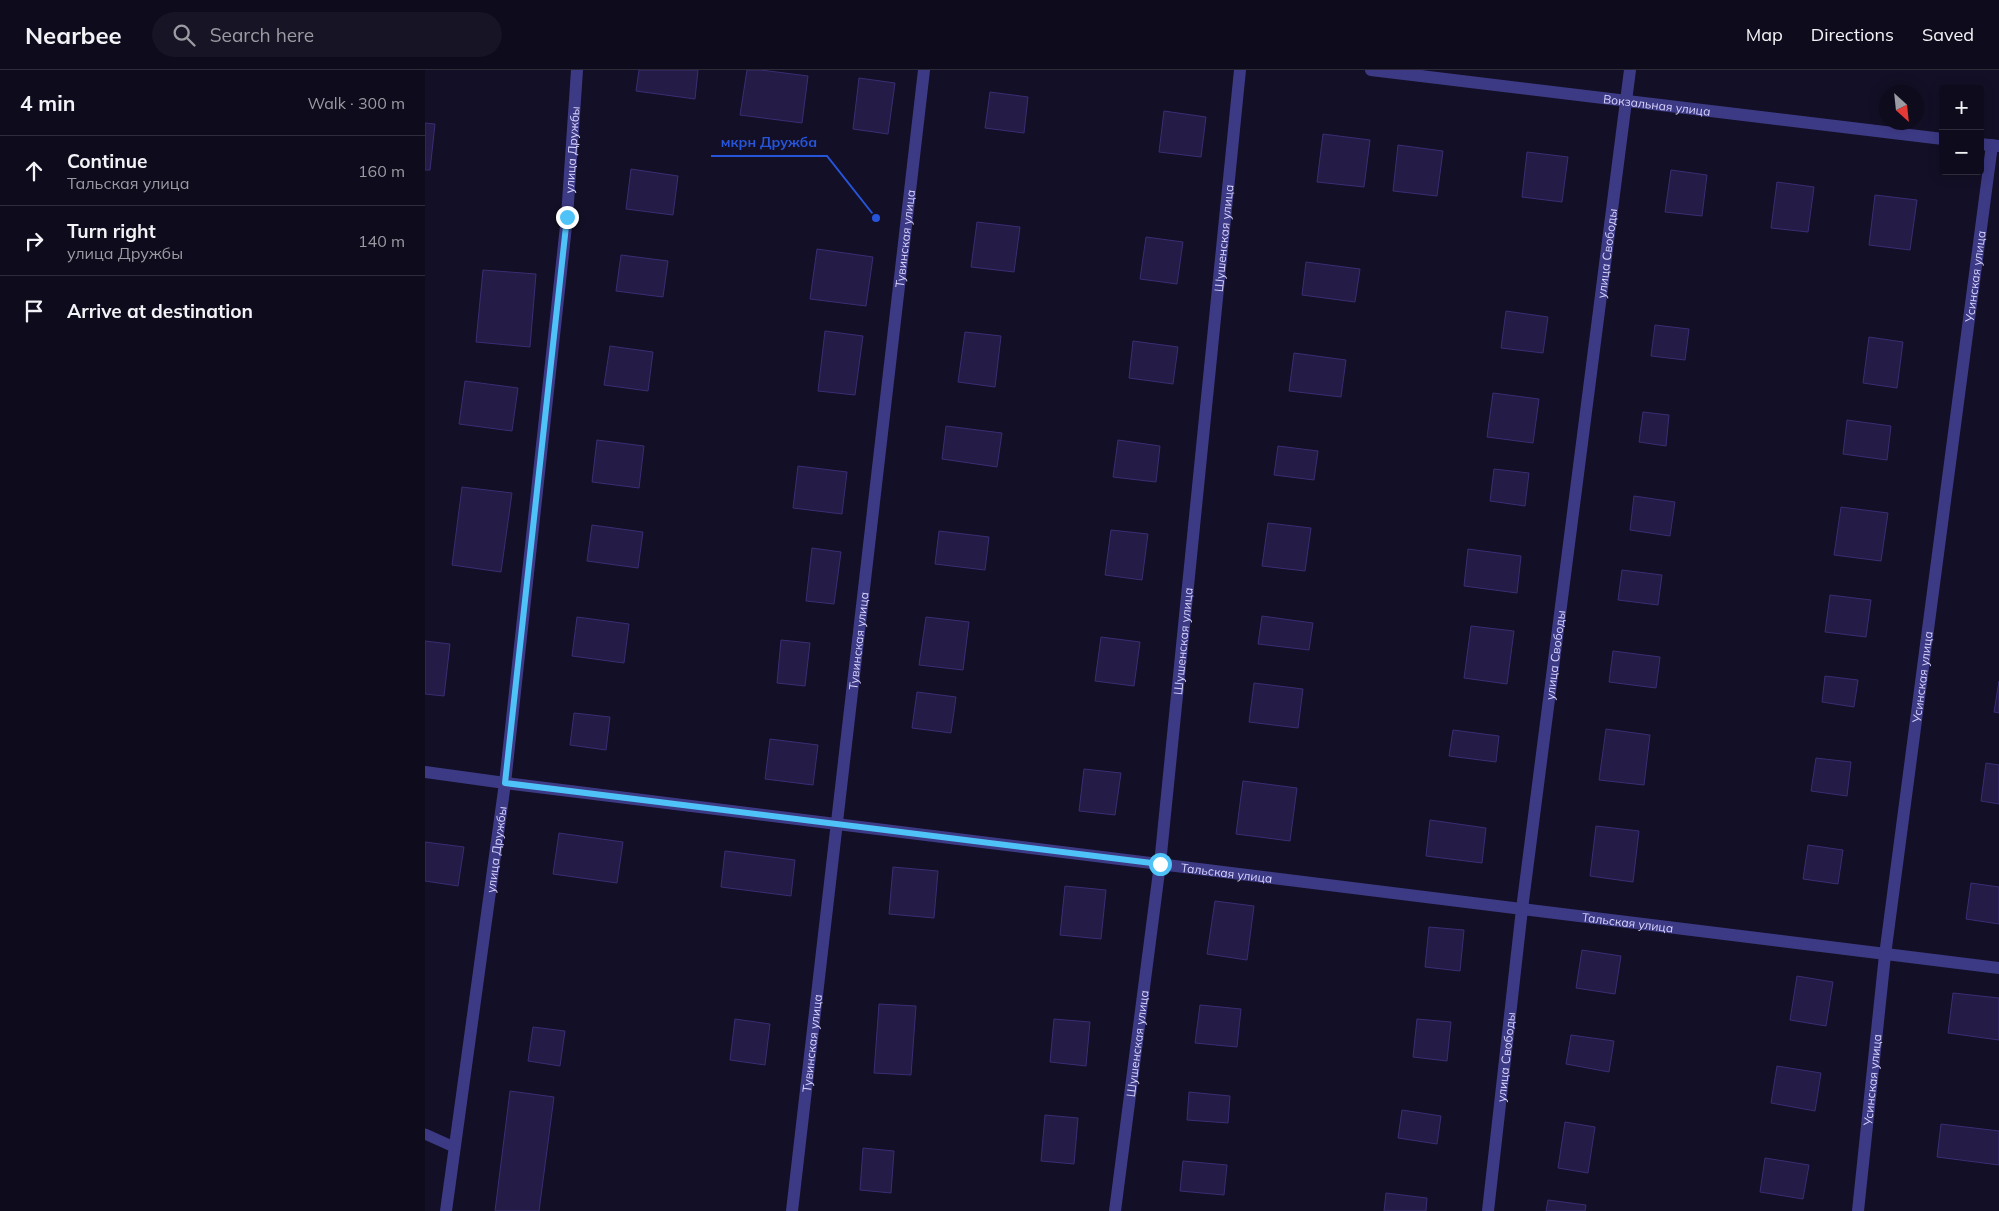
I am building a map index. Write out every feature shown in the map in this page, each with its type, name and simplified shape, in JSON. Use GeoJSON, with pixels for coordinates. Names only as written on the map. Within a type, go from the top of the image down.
{"type":"FeatureCollection","features":[{"type":"Feature","properties":{"kind":"street","name":"улица Дружбы"},"geometry":{"type":"LineString","coordinates":[[446,1211],[505,783],[567,217],[577,70]]}},
{"type":"Feature","properties":{"kind":"street","name":"Тувинская улица"},"geometry":{"type":"LineString","coordinates":[[792,1211],[924,70]]}},
{"type":"Feature","properties":{"kind":"street","name":"Шушенская улица"},"geometry":{"type":"LineString","coordinates":[[1115,1211],[1160,864],[1240,70]]}},
{"type":"Feature","properties":{"kind":"street","name":"Вокзальная улица"},"geometry":{"type":"LineString","coordinates":[[1371,70],[1939,139]]}},
{"type":"Feature","properties":{"kind":"street","name":"улица Свободы"},"geometry":{"type":"LineString","coordinates":[[1488,1211],[1522,909],[1630,70]]}},
{"type":"Feature","properties":{"kind":"street","name":"Усинская улица"},"geometry":{"type":"LineString","coordinates":[[1858,1211],[1885,955],[1991,145]]}},
{"type":"Feature","properties":{"kind":"street","name":"Тальская улица"},"geometry":{"type":"LineString","coordinates":[[425,772],[1999,968]]}},
{"type":"Feature","properties":{"kind":"lane"},"geometry":{"type":"LineString","coordinates":[[425,1134],[454,1147]]}},
{"type":"Feature","properties":{"kind":"building"},"geometry":{"type":"Polygon","coordinates":[[[639,70],[698,70],[695,99],[636,91],[639,70]]]}},
{"type":"Feature","properties":{"kind":"building"},"geometry":{"type":"Polygon","coordinates":[[[747,70],[808,76],[802,123],[740,115],[747,70]]]}},
{"type":"Feature","properties":{"kind":"building"},"geometry":{"type":"Polygon","coordinates":[[[859,78],[895,83],[888,134],[853,129],[859,78]]]}},
{"type":"Feature","properties":{"kind":"building"},"geometry":{"type":"Polygon","coordinates":[[[990,92],[1028,97],[1024,133],[985,128],[990,92]]]}},
{"type":"Feature","properties":{"kind":"building"},"geometry":{"type":"Polygon","coordinates":[[[1164,111],[1206,117],[1201,157],[1159,152],[1164,111]]]}},
{"type":"Feature","properties":{"kind":"building"},"geometry":{"type":"Polygon","coordinates":[[[425,123],[435,124],[430,170],[425,170],[425,123]]]}},
{"type":"Feature","properties":{"kind":"building"},"geometry":{"type":"Polygon","coordinates":[[[1323,134],[1370,140],[1364,187],[1317,182],[1323,134]]]}},
{"type":"Feature","properties":{"kind":"building"},"geometry":{"type":"Polygon","coordinates":[[[1398,145],[1443,151],[1437,196],[1393,191],[1398,145]]]}},
{"type":"Feature","properties":{"kind":"building"},"geometry":{"type":"Polygon","coordinates":[[[1527,152],[1568,157],[1562,202],[1522,197],[1527,152]]]}},
{"type":"Feature","properties":{"kind":"building"},"geometry":{"type":"Polygon","coordinates":[[[631,169],[678,176],[673,215],[626,209],[631,169]]]}},
{"type":"Feature","properties":{"kind":"building"},"geometry":{"type":"Polygon","coordinates":[[[1671,170],[1707,175],[1702,216],[1665,212],[1671,170]]]}},
{"type":"Feature","properties":{"kind":"building"},"geometry":{"type":"Polygon","coordinates":[[[1777,182],[1814,187],[1808,232],[1771,228],[1777,182]]]}},
{"type":"Feature","properties":{"kind":"building"},"geometry":{"type":"Polygon","coordinates":[[[1875,195],[1917,200],[1910,250],[1869,245],[1875,195]]]}},
{"type":"Feature","properties":{"kind":"building"},"geometry":{"type":"Polygon","coordinates":[[[977,222],[1020,227],[1014,272],[971,267],[977,222]]]}},
{"type":"Feature","properties":{"kind":"building"},"geometry":{"type":"Polygon","coordinates":[[[1146,237],[1183,242],[1177,284],[1140,279],[1146,237]]]}},
{"type":"Feature","properties":{"kind":"building"},"geometry":{"type":"Polygon","coordinates":[[[817,249],[873,257],[866,306],[810,299],[817,249]]]}},
{"type":"Feature","properties":{"kind":"building"},"geometry":{"type":"Polygon","coordinates":[[[621,255],[668,261],[663,297],[616,291],[621,255]]]}},
{"type":"Feature","properties":{"kind":"building"},"geometry":{"type":"Polygon","coordinates":[[[1306,262],[1360,269],[1355,302],[1302,295],[1306,262]]]}},
{"type":"Feature","properties":{"kind":"building"},"geometry":{"type":"Polygon","coordinates":[[[483,270],[536,274],[530,347],[476,342],[483,270]]]}},
{"type":"Feature","properties":{"kind":"building"},"geometry":{"type":"Polygon","coordinates":[[[1506,311],[1548,317],[1543,353],[1501,348],[1506,311]]]}},
{"type":"Feature","properties":{"kind":"building"},"geometry":{"type":"Polygon","coordinates":[[[1655,325],[1689,329],[1685,360],[1651,356],[1655,325]]]}},
{"type":"Feature","properties":{"kind":"building"},"geometry":{"type":"Polygon","coordinates":[[[825,331],[863,336],[855,395],[818,391],[825,331]]]}},
{"type":"Feature","properties":{"kind":"building"},"geometry":{"type":"Polygon","coordinates":[[[965,332],[1001,336],[995,387],[958,382],[965,332]]]}},
{"type":"Feature","properties":{"kind":"building"},"geometry":{"type":"Polygon","coordinates":[[[1869,337],[1903,342],[1897,388],[1863,383],[1869,337]]]}},
{"type":"Feature","properties":{"kind":"building"},"geometry":{"type":"Polygon","coordinates":[[[1133,341],[1178,347],[1173,384],[1129,378],[1133,341]]]}},
{"type":"Feature","properties":{"kind":"building"},"geometry":{"type":"Polygon","coordinates":[[[610,346],[653,352],[648,391],[604,385],[610,346]]]}},
{"type":"Feature","properties":{"kind":"building"},"geometry":{"type":"Polygon","coordinates":[[[1294,353],[1346,360],[1341,397],[1289,391],[1294,353]]]}},
{"type":"Feature","properties":{"kind":"building"},"geometry":{"type":"Polygon","coordinates":[[[465,381],[518,388],[512,431],[459,424],[465,381]]]}},
{"type":"Feature","properties":{"kind":"building"},"geometry":{"type":"Polygon","coordinates":[[[1493,393],[1539,399],[1533,443],[1487,437],[1493,393]]]}},
{"type":"Feature","properties":{"kind":"building"},"geometry":{"type":"Polygon","coordinates":[[[1643,412],[1669,415],[1666,446],[1639,442],[1643,412]]]}},
{"type":"Feature","properties":{"kind":"building"},"geometry":{"type":"Polygon","coordinates":[[[1847,420],[1891,426],[1887,460],[1843,454],[1847,420]]]}},
{"type":"Feature","properties":{"kind":"building"},"geometry":{"type":"Polygon","coordinates":[[[946,426],[1002,433],[997,467],[942,459],[946,426]]]}},
{"type":"Feature","properties":{"kind":"building"},"geometry":{"type":"Polygon","coordinates":[[[597,440],[644,446],[639,488],[592,482],[597,440]]]}},
{"type":"Feature","properties":{"kind":"building"},"geometry":{"type":"Polygon","coordinates":[[[1118,440],[1160,446],[1156,482],[1113,477],[1118,440]]]}},
{"type":"Feature","properties":{"kind":"building"},"geometry":{"type":"Polygon","coordinates":[[[1278,446],[1318,451],[1314,480],[1274,475],[1278,446]]]}},
{"type":"Feature","properties":{"kind":"building"},"geometry":{"type":"Polygon","coordinates":[[[798,466],[847,472],[842,514],[793,508],[798,466]]]}},
{"type":"Feature","properties":{"kind":"building"},"geometry":{"type":"Polygon","coordinates":[[[1494,469],[1529,473],[1525,506],[1490,501],[1494,469]]]}},
{"type":"Feature","properties":{"kind":"building"},"geometry":{"type":"Polygon","coordinates":[[[462,487],[512,493],[501,572],[452,565],[462,487]]]}},
{"type":"Feature","properties":{"kind":"building"},"geometry":{"type":"Polygon","coordinates":[[[1634,496],[1675,502],[1670,536],[1630,530],[1634,496]]]}},
{"type":"Feature","properties":{"kind":"building"},"geometry":{"type":"Polygon","coordinates":[[[1841,507],[1888,513],[1881,561],[1834,555],[1841,507]]]}},
{"type":"Feature","properties":{"kind":"building"},"geometry":{"type":"Polygon","coordinates":[[[1268,523],[1311,528],[1305,571],[1262,566],[1268,523]]]}},
{"type":"Feature","properties":{"kind":"building"},"geometry":{"type":"Polygon","coordinates":[[[592,525],[643,532],[638,568],[587,561],[592,525]]]}},
{"type":"Feature","properties":{"kind":"building"},"geometry":{"type":"Polygon","coordinates":[[[1111,530],[1148,534],[1142,580],[1105,575],[1111,530]]]}},
{"type":"Feature","properties":{"kind":"building"},"geometry":{"type":"Polygon","coordinates":[[[939,531],[989,537],[985,570],[935,564],[939,531]]]}},
{"type":"Feature","properties":{"kind":"building"},"geometry":{"type":"Polygon","coordinates":[[[812,548],[841,552],[834,604],[806,601],[812,548]]]}},
{"type":"Feature","properties":{"kind":"building"},"geometry":{"type":"Polygon","coordinates":[[[1468,549],[1521,556],[1517,593],[1464,586],[1468,549]]]}},
{"type":"Feature","properties":{"kind":"building"},"geometry":{"type":"Polygon","coordinates":[[[1622,570],[1662,575],[1658,605],[1618,600],[1622,570]]]}},
{"type":"Feature","properties":{"kind":"building"},"geometry":{"type":"Polygon","coordinates":[[[1830,595],[1871,600],[1866,637],[1825,632],[1830,595]]]}},
{"type":"Feature","properties":{"kind":"building"},"geometry":{"type":"Polygon","coordinates":[[[1262,616],[1313,623],[1309,650],[1258,644],[1262,616]]]}},
{"type":"Feature","properties":{"kind":"building"},"geometry":{"type":"Polygon","coordinates":[[[577,617],[629,624],[624,663],[572,656],[577,617]]]}},
{"type":"Feature","properties":{"kind":"building"},"geometry":{"type":"Polygon","coordinates":[[[926,617],[969,622],[963,670],[919,665],[926,617]]]}},
{"type":"Feature","properties":{"kind":"building"},"geometry":{"type":"Polygon","coordinates":[[[1471,626],[1514,631],[1507,684],[1464,678],[1471,626]]]}},
{"type":"Feature","properties":{"kind":"building"},"geometry":{"type":"Polygon","coordinates":[[[1101,637],[1140,642],[1134,686],[1095,681],[1101,637]]]}},
{"type":"Feature","properties":{"kind":"building"},"geometry":{"type":"Polygon","coordinates":[[[781,640],[810,643],[805,686],[777,683],[781,640]]]}},
{"type":"Feature","properties":{"kind":"building"},"geometry":{"type":"Polygon","coordinates":[[[425,641],[450,644],[444,696],[425,694],[425,641]]]}},
{"type":"Feature","properties":{"kind":"building"},"geometry":{"type":"Polygon","coordinates":[[[1613,651],[1660,657],[1656,688],[1609,682],[1613,651]]]}},
{"type":"Feature","properties":{"kind":"building"},"geometry":{"type":"Polygon","coordinates":[[[1825,676],[1858,680],[1854,707],[1822,702],[1825,676]]]}},
{"type":"Feature","properties":{"kind":"building"},"geometry":{"type":"Polygon","coordinates":[[[1999,681],[1999,713],[1994,712],[1999,681]]]}},
{"type":"Feature","properties":{"kind":"building"},"geometry":{"type":"Polygon","coordinates":[[[1254,683],[1303,689],[1298,728],[1249,722],[1254,683]]]}},
{"type":"Feature","properties":{"kind":"building"},"geometry":{"type":"Polygon","coordinates":[[[917,692],[956,697],[951,733],[912,728],[917,692]]]}},
{"type":"Feature","properties":{"kind":"building"},"geometry":{"type":"Polygon","coordinates":[[[574,713],[610,717],[606,750],[570,745],[574,713]]]}},
{"type":"Feature","properties":{"kind":"building"},"geometry":{"type":"Polygon","coordinates":[[[1606,729],[1650,735],[1644,785],[1599,780],[1606,729]]]}},
{"type":"Feature","properties":{"kind":"building"},"geometry":{"type":"Polygon","coordinates":[[[1453,730],[1499,736],[1496,762],[1449,756],[1453,730]]]}},
{"type":"Feature","properties":{"kind":"building"},"geometry":{"type":"Polygon","coordinates":[[[770,739],[818,745],[813,785],[765,779],[770,739]]]}},
{"type":"Feature","properties":{"kind":"building"},"geometry":{"type":"Polygon","coordinates":[[[1816,758],[1851,762],[1847,796],[1811,791],[1816,758]]]}},
{"type":"Feature","properties":{"kind":"building"},"geometry":{"type":"Polygon","coordinates":[[[1986,763],[1999,765],[1999,804],[1981,801],[1986,763]]]}},
{"type":"Feature","properties":{"kind":"building"},"geometry":{"type":"Polygon","coordinates":[[[1084,769],[1121,773],[1115,815],[1079,811],[1084,769]]]}},
{"type":"Feature","properties":{"kind":"building"},"geometry":{"type":"Polygon","coordinates":[[[1243,781],[1297,788],[1290,841],[1236,834],[1243,781]]]}},
{"type":"Feature","properties":{"kind":"building"},"geometry":{"type":"Polygon","coordinates":[[[1430,820],[1486,828],[1482,863],[1426,856],[1430,820]]]}},
{"type":"Feature","properties":{"kind":"building"},"geometry":{"type":"Polygon","coordinates":[[[1596,826],[1639,831],[1633,882],[1590,876],[1596,826]]]}},
{"type":"Feature","properties":{"kind":"building"},"geometry":{"type":"Polygon","coordinates":[[[559,833],[623,842],[617,883],[553,874],[559,833]]]}},
{"type":"Feature","properties":{"kind":"building"},"geometry":{"type":"Polygon","coordinates":[[[425,842],[464,847],[458,886],[425,881],[425,842]]]}},
{"type":"Feature","properties":{"kind":"building"},"geometry":{"type":"Polygon","coordinates":[[[1808,845],[1843,850],[1838,884],[1803,879],[1808,845]]]}},
{"type":"Feature","properties":{"kind":"building"},"geometry":{"type":"Polygon","coordinates":[[[725,851],[795,860],[791,896],[721,887],[725,851]]]}},
{"type":"Feature","properties":{"kind":"building"},"geometry":{"type":"Polygon","coordinates":[[[893,867],[938,871],[934,918],[889,914],[893,867]]]}},
{"type":"Feature","properties":{"kind":"building"},"geometry":{"type":"Polygon","coordinates":[[[1971,883],[1999,887],[1999,924],[1966,919],[1971,883]]]}},
{"type":"Feature","properties":{"kind":"building"},"geometry":{"type":"Polygon","coordinates":[[[1065,886],[1106,890],[1101,939],[1060,935],[1065,886]]]}},
{"type":"Feature","properties":{"kind":"building"},"geometry":{"type":"Polygon","coordinates":[[[1215,901],[1254,906],[1247,960],[1207,954],[1215,901]]]}},
{"type":"Feature","properties":{"kind":"building"},"geometry":{"type":"Polygon","coordinates":[[[1429,927],[1464,930],[1460,971],[1425,967],[1429,927]]]}},
{"type":"Feature","properties":{"kind":"building"},"geometry":{"type":"Polygon","coordinates":[[[1582,950],[1621,956],[1615,994],[1576,988],[1582,950]]]}},
{"type":"Feature","properties":{"kind":"building"},"geometry":{"type":"Polygon","coordinates":[[[1797,976],[1833,982],[1826,1026],[1790,1020],[1797,976]]]}},
{"type":"Feature","properties":{"kind":"building"},"geometry":{"type":"Polygon","coordinates":[[[1953,993],[1999,998],[1999,1040],[1948,1033],[1953,993]]]}},
{"type":"Feature","properties":{"kind":"building"},"geometry":{"type":"Polygon","coordinates":[[[879,1004],[916,1006],[911,1075],[874,1073],[879,1004]]]}},
{"type":"Feature","properties":{"kind":"building"},"geometry":{"type":"Polygon","coordinates":[[[1200,1005],[1241,1009],[1237,1047],[1195,1043],[1200,1005]]]}},
{"type":"Feature","properties":{"kind":"building"},"geometry":{"type":"Polygon","coordinates":[[[735,1019],[770,1024],[765,1065],[730,1060],[735,1019]]]}},
{"type":"Feature","properties":{"kind":"building"},"geometry":{"type":"Polygon","coordinates":[[[1054,1019],[1090,1022],[1086,1066],[1050,1062],[1054,1019]]]}},
{"type":"Feature","properties":{"kind":"building"},"geometry":{"type":"Polygon","coordinates":[[[1417,1019],[1451,1022],[1447,1061],[1413,1057],[1417,1019]]]}},
{"type":"Feature","properties":{"kind":"building"},"geometry":{"type":"Polygon","coordinates":[[[533,1027],[565,1031],[560,1066],[528,1061],[533,1027]]]}},
{"type":"Feature","properties":{"kind":"building"},"geometry":{"type":"Polygon","coordinates":[[[1571,1035],[1614,1041],[1609,1072],[1566,1064],[1571,1035]]]}},
{"type":"Feature","properties":{"kind":"building"},"geometry":{"type":"Polygon","coordinates":[[[1777,1066],[1821,1073],[1815,1111],[1771,1103],[1777,1066]]]}},
{"type":"Feature","properties":{"kind":"building"},"geometry":{"type":"Polygon","coordinates":[[[510,1091],[554,1097],[539,1211],[495,1211],[510,1091]]]}},
{"type":"Feature","properties":{"kind":"building"},"geometry":{"type":"Polygon","coordinates":[[[1189,1092],[1230,1096],[1228,1123],[1187,1120],[1189,1092]]]}},
{"type":"Feature","properties":{"kind":"building"},"geometry":{"type":"Polygon","coordinates":[[[1402,1110],[1441,1116],[1437,1144],[1398,1138],[1402,1110]]]}},
{"type":"Feature","properties":{"kind":"building"},"geometry":{"type":"Polygon","coordinates":[[[1045,1115],[1078,1118],[1074,1164],[1041,1161],[1045,1115]]]}},
{"type":"Feature","properties":{"kind":"building"},"geometry":{"type":"Polygon","coordinates":[[[1565,1122],[1595,1127],[1588,1173],[1558,1168],[1565,1122]]]}},
{"type":"Feature","properties":{"kind":"building"},"geometry":{"type":"Polygon","coordinates":[[[1941,1124],[1999,1131],[1999,1165],[1937,1157],[1941,1124]]]}},
{"type":"Feature","properties":{"kind":"building"},"geometry":{"type":"Polygon","coordinates":[[[863,1148],[894,1151],[891,1193],[860,1190],[863,1148]]]}},
{"type":"Feature","properties":{"kind":"building"},"geometry":{"type":"Polygon","coordinates":[[[1765,1158],[1809,1165],[1803,1199],[1760,1192],[1765,1158]]]}},
{"type":"Feature","properties":{"kind":"building"},"geometry":{"type":"Polygon","coordinates":[[[1183,1161],[1227,1165],[1224,1195],[1180,1191],[1183,1161]]]}},
{"type":"Feature","properties":{"kind":"building"},"geometry":{"type":"Polygon","coordinates":[[[1386,1193],[1427,1198],[1426,1211],[1384,1211],[1386,1193]]]}},
{"type":"Feature","properties":{"kind":"building"},"geometry":{"type":"Polygon","coordinates":[[[1548,1200],[1586,1205],[1585,1211],[1546,1211],[1548,1200]]]}},
{"type":"Feature","properties":{"kind":"place","name":"мкрн Дружба"},"geometry":{"type":"Point","coordinates":[876,218]}},
{"type":"Feature","properties":{"kind":"route"},"geometry":{"type":"LineString","coordinates":[[567,217],[505,783],[1160,864]]}}]}
